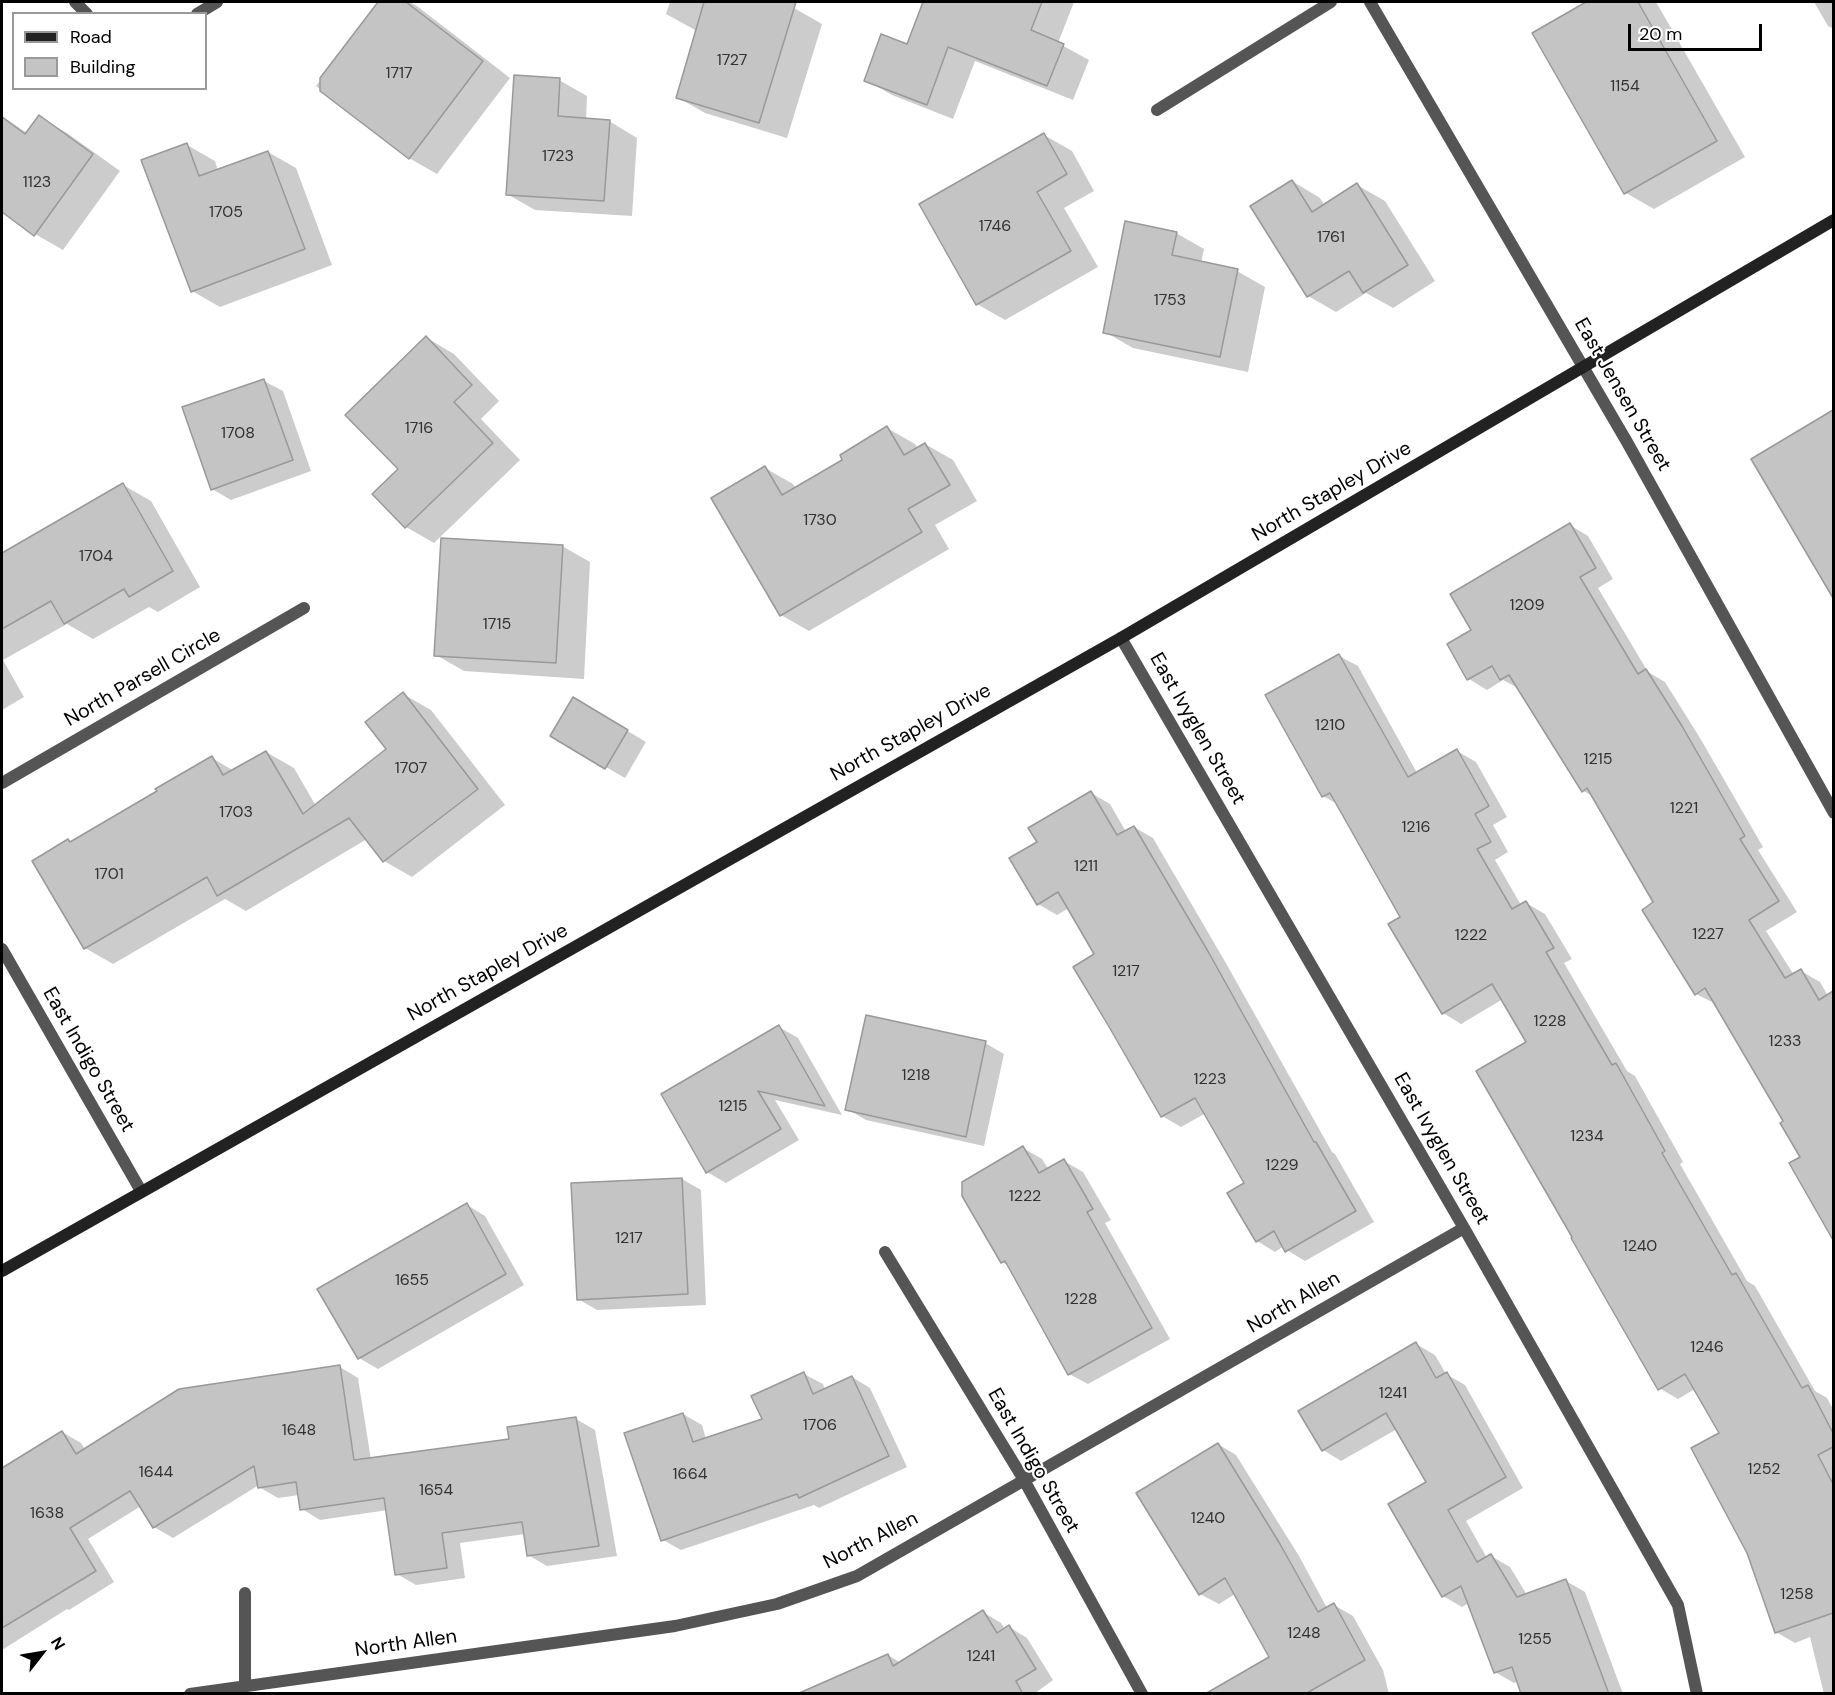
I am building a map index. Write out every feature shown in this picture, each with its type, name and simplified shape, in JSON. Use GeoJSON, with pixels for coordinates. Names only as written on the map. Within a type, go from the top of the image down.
{"type":"FeatureCollection","features":[{"type":"Feature","properties":{"kind":"main road","name":"North Stapley Drive"},"geometry":{"type":"LineString","coordinates":[[2,1271],[1121,638],[1833,220]]}},
{"type":"Feature","properties":{"kind":"street"},"geometry":{"type":"LineString","coordinates":[[200,12],[217,2]]}},
{"type":"Feature","properties":{"kind":"street"},"geometry":{"type":"LineString","coordinates":[[1157,110],[1331,2]]}},
{"type":"Feature","properties":{"kind":"street","name":"East Jensen Street"},"geometry":{"type":"LineString","coordinates":[[1370,2],[1584,366],[1833,813]]}},
{"type":"Feature","properties":{"kind":"street","name":"North Parsell Circle"},"geometry":{"type":"LineString","coordinates":[[2,783],[304,608]]}},
{"type":"Feature","properties":{"kind":"street","name":"East Ivyglen Street"},"geometry":{"type":"LineString","coordinates":[[1121,638],[1464,1228],[1678,1605],[1697,1694]]}},
{"type":"Feature","properties":{"kind":"street","name":"East Indigo Street"},"geometry":{"type":"LineString","coordinates":[[2,949],[141,1191]]}},
{"type":"Feature","properties":{"kind":"street","name":"North Allen"},"geometry":{"type":"LineString","coordinates":[[190,1694],[675,1626],[777,1604],[856,1576],[1464,1228]]}},
{"type":"Feature","properties":{"kind":"street","name":"East Indigo Street"},"geometry":{"type":"LineString","coordinates":[[885,1252],[1024,1480],[1142,1694]]}},
{"type":"Feature","properties":{"kind":"street"},"geometry":{"type":"LineString","coordinates":[[245,1593],[245,1686]]}},
{"type":"Feature","properties":{"kind":"building"},"geometry":{"type":"Polygon","coordinates":[[[378,2],[406,2],[483,61],[409,159],[320,91],[320,78],[378,2]]]}},
{"type":"Feature","properties":{"kind":"building"},"geometry":{"type":"Polygon","coordinates":[[[704,2],[796,2],[759,123],[676,98],[704,2]]]}},
{"type":"Feature","properties":{"kind":"building"},"geometry":{"type":"Polygon","coordinates":[[[923,2],[1042,2],[1031,30],[1064,44],[1047,86],[948,47],[927,105],[864,81],[881,34],[907,44],[923,2]]]}},
{"type":"Feature","properties":{"kind":"building"},"geometry":{"type":"Polygon","coordinates":[[[1586,2],[1638,2],[1717,141],[1624,194],[1532,33],[1586,2]]]}},
{"type":"Feature","properties":{"kind":"building"},"geometry":{"type":"Polygon","coordinates":[[[514,75],[560,78],[558,116],[610,120],[604,201],[506,195],[514,75]]]}},
{"type":"Feature","properties":{"kind":"building"},"geometry":{"type":"Polygon","coordinates":[[[39,115],[93,154],[34,236],[2,212],[2,117],[25,134],[39,115]]]}},
{"type":"Feature","properties":{"kind":"building"},"geometry":{"type":"Polygon","coordinates":[[[1044,133],[1067,174],[1037,192],[1071,251],[976,305],[919,204],[1044,133]]]}},
{"type":"Feature","properties":{"kind":"building"},"geometry":{"type":"Polygon","coordinates":[[[187,143],[199,176],[268,151],[305,249],[191,292],[141,160],[187,143]]]}},
{"type":"Feature","properties":{"kind":"building"},"geometry":{"type":"Polygon","coordinates":[[[1292,180],[1312,212],[1357,183],[1408,265],[1363,293],[1349,271],[1307,297],[1250,206],[1292,180]]]}},
{"type":"Feature","properties":{"kind":"building"},"geometry":{"type":"Polygon","coordinates":[[[1125,221],[1177,232],[1172,255],[1238,269],[1220,357],[1103,333],[1125,221]]]}},
{"type":"Feature","properties":{"kind":"building"},"geometry":{"type":"Polygon","coordinates":[[[426,336],[472,385],[454,402],[493,443],[405,528],[372,494],[398,469],[345,415],[426,336]]]}},
{"type":"Feature","properties":{"kind":"building"},"geometry":{"type":"Polygon","coordinates":[[[264,379],[293,460],[211,490],[182,407],[264,379]]]}},
{"type":"Feature","properties":{"kind":"building"},"geometry":{"type":"Polygon","coordinates":[[[1833,410],[1833,598],[1751,459],[1833,410]]]}},
{"type":"Feature","properties":{"kind":"building"},"geometry":{"type":"Polygon","coordinates":[[[887,426],[904,455],[925,443],[950,485],[908,509],[922,532],[780,616],[711,498],[765,466],[782,495],[842,460],[840,455],[887,426]]]}},
{"type":"Feature","properties":{"kind":"building"},"geometry":{"type":"Polygon","coordinates":[[[123,483],[173,571],[129,597],[124,589],[64,624],[51,601],[2,629],[2,553],[123,483]]]}},
{"type":"Feature","properties":{"kind":"building"},"geometry":{"type":"Polygon","coordinates":[[[1570,523],[1596,568],[1580,577],[1638,674],[1646,669],[1682,726],[1745,836],[1740,839],[1779,901],[1749,920],[1785,978],[1801,969],[1819,1000],[1833,991],[1833,1240],[1789,1163],[1800,1157],[1780,1123],[1783,1121],[1705,988],[1695,995],[1642,910],[1653,902],[1587,788],[1582,792],[1509,675],[1500,680],[1492,666],[1467,680],[1447,644],[1471,630],[1450,594],[1570,523]]]}},
{"type":"Feature","properties":{"kind":"building"},"geometry":{"type":"Polygon","coordinates":[[[441,538],[563,545],[556,663],[434,656],[441,538]]]}},
{"type":"Feature","properties":{"kind":"building"},"geometry":{"type":"Polygon","coordinates":[[[1339,654],[1408,777],[1457,749],[1489,806],[1475,814],[1491,842],[1477,849],[1512,909],[1526,901],[1554,948],[1546,952],[1612,1065],[1616,1063],[1665,1151],[1662,1153],[1732,1275],[1736,1273],[1802,1388],[1808,1385],[1833,1433],[1833,1447],[1818,1455],[1833,1484],[1833,1613],[1775,1633],[1747,1553],[1691,1448],[1719,1433],[1685,1374],[1658,1390],[1476,1071],[1526,1042],[1492,984],[1442,1014],[1388,924],[1400,917],[1330,793],[1322,797],[1265,695],[1339,654]]]}},
{"type":"Feature","properties":{"kind":"building"},"geometry":{"type":"Polygon","coordinates":[[[403,692],[478,789],[383,862],[349,818],[217,896],[207,877],[84,949],[32,861],[68,839],[70,842],[212,756],[223,775],[266,751],[303,814],[386,749],[365,722],[403,692]]]}},
{"type":"Feature","properties":{"kind":"building"},"geometry":{"type":"Polygon","coordinates":[[[573,697],[628,730],[605,769],[550,736],[573,697]]]}},
{"type":"Feature","properties":{"kind":"building"},"geometry":{"type":"Polygon","coordinates":[[[1091,791],[1117,835],[1134,826],[1209,953],[1314,1142],[1356,1211],[1285,1252],[1274,1231],[1256,1242],[1227,1193],[1244,1183],[1195,1098],[1161,1117],[1073,967],[1094,954],[1058,892],[1037,905],[1009,858],[1037,842],[1028,828],[1091,791]]]}},
{"type":"Feature","properties":{"kind":"building"},"geometry":{"type":"Polygon","coordinates":[[[866,1015],[986,1041],[966,1137],[845,1110],[866,1015]]]}},
{"type":"Feature","properties":{"kind":"building"},"geometry":{"type":"Polygon","coordinates":[[[779,1025],[825,1106],[758,1091],[781,1129],[706,1173],[661,1094],[779,1025]]]}},
{"type":"Feature","properties":{"kind":"building"},"geometry":{"type":"Polygon","coordinates":[[[1023,1146],[1039,1173],[1064,1159],[1093,1209],[1087,1212],[1152,1328],[1068,1375],[1005,1261],[1001,1263],[962,1196],[962,1182],[1023,1146]]]}},
{"type":"Feature","properties":{"kind":"building"},"geometry":{"type":"Polygon","coordinates":[[[682,1178],[688,1294],[577,1300],[571,1183],[682,1178]]]}},
{"type":"Feature","properties":{"kind":"building"},"geometry":{"type":"Polygon","coordinates":[[[467,1203],[506,1274],[358,1359],[317,1289],[467,1203]]]}},
{"type":"Feature","properties":{"kind":"building"},"geometry":{"type":"Polygon","coordinates":[[[1416,1342],[1436,1378],[1447,1372],[1506,1477],[1448,1510],[1477,1562],[1491,1554],[1517,1597],[1566,1579],[1609,1694],[1521,1694],[1512,1667],[1494,1673],[1461,1586],[1442,1597],[1388,1504],[1426,1482],[1386,1413],[1322,1451],[1298,1411],[1416,1342]]]}},
{"type":"Feature","properties":{"kind":"building"},"geometry":{"type":"Polygon","coordinates":[[[340,1365],[354,1460],[509,1439],[507,1427],[576,1417],[599,1546],[527,1556],[522,1522],[442,1533],[447,1568],[395,1575],[384,1498],[300,1510],[296,1482],[258,1488],[254,1466],[153,1528],[130,1491],[70,1528],[96,1571],[2,1628],[2,1468],[62,1431],[76,1454],[179,1389],[340,1365]]]}},
{"type":"Feature","properties":{"kind":"building"},"geometry":{"type":"Polygon","coordinates":[[[804,1372],[813,1394],[852,1376],[889,1456],[799,1498],[797,1494],[661,1541],[624,1433],[683,1413],[693,1442],[762,1419],[751,1396],[804,1372]]]}},
{"type":"Feature","properties":{"kind":"building"},"geometry":{"type":"Polygon","coordinates":[[[1218,1443],[1280,1544],[1318,1612],[1334,1603],[1365,1660],[1305,1694],[1205,1694],[1269,1657],[1225,1578],[1199,1595],[1136,1493],[1218,1443]]]}},
{"type":"Feature","properties":{"kind":"building"},"geometry":{"type":"Polygon","coordinates":[[[983,1610],[997,1633],[1009,1625],[1036,1669],[1016,1681],[1023,1694],[797,1694],[888,1654],[893,1666],[983,1610]]]}}]}
